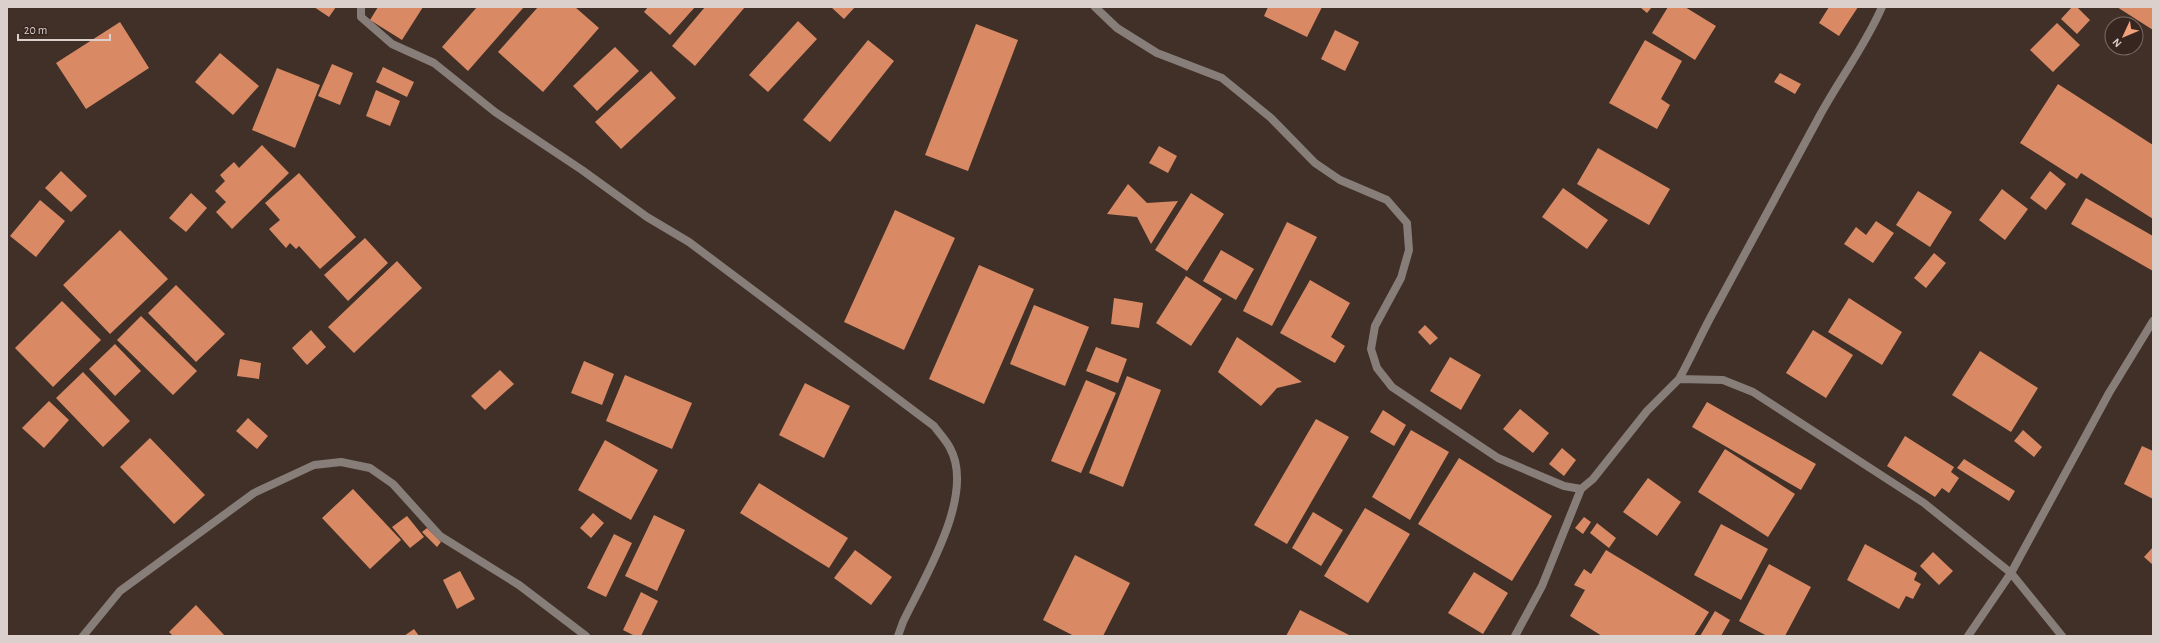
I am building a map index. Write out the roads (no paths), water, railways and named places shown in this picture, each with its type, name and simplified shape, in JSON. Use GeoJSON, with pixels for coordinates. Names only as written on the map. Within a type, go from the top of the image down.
{"type":"FeatureCollection","features":[{"type":"Feature","properties":{"kind":"street"},"geometry":{"type":"LineString","coordinates":[[362,7],[361,17],[392,44],[434,63],[495,112],[582,170],[647,217],[689,242],[934,426],[951,449],[957,476],[955,502],[944,539],[903,622],[898,636]]}},
{"type":"Feature","properties":{"kind":"street"},"geometry":{"type":"LineString","coordinates":[[1095,7],[1117,28],[1157,53],[1222,78],[1271,118],[1315,163],[1340,180],[1387,200],[1407,223],[1409,250],[1401,278],[1375,326],[1371,349],[1377,368],[1392,387],[1498,458],[1564,486],[1581,489]]}},
{"type":"Feature","properties":{"kind":"street"},"geometry":{"type":"LineString","coordinates":[[1515,636],[1542,586],[1581,489],[1593,479],[1647,411],[1679,379],[1700,341],[1713,311],[1763,223],[1831,96],[1874,26],[1882,7]]}},
{"type":"Feature","properties":{"kind":"street"},"geometry":{"type":"LineString","coordinates":[[1968,636],[2011,573],[2109,393],[2153,321]]}},
{"type":"Feature","properties":{"kind":"street"},"geometry":{"type":"LineString","coordinates":[[1679,379],[1723,380],[1753,392],[1924,503],[2011,573],[2062,636]]}},
{"type":"Feature","properties":{"kind":"street"},"geometry":{"type":"LineString","coordinates":[[83,636],[120,591],[254,493],[314,465],[341,462],[370,468],[393,484],[440,536],[519,585],[586,636]]}}]}
